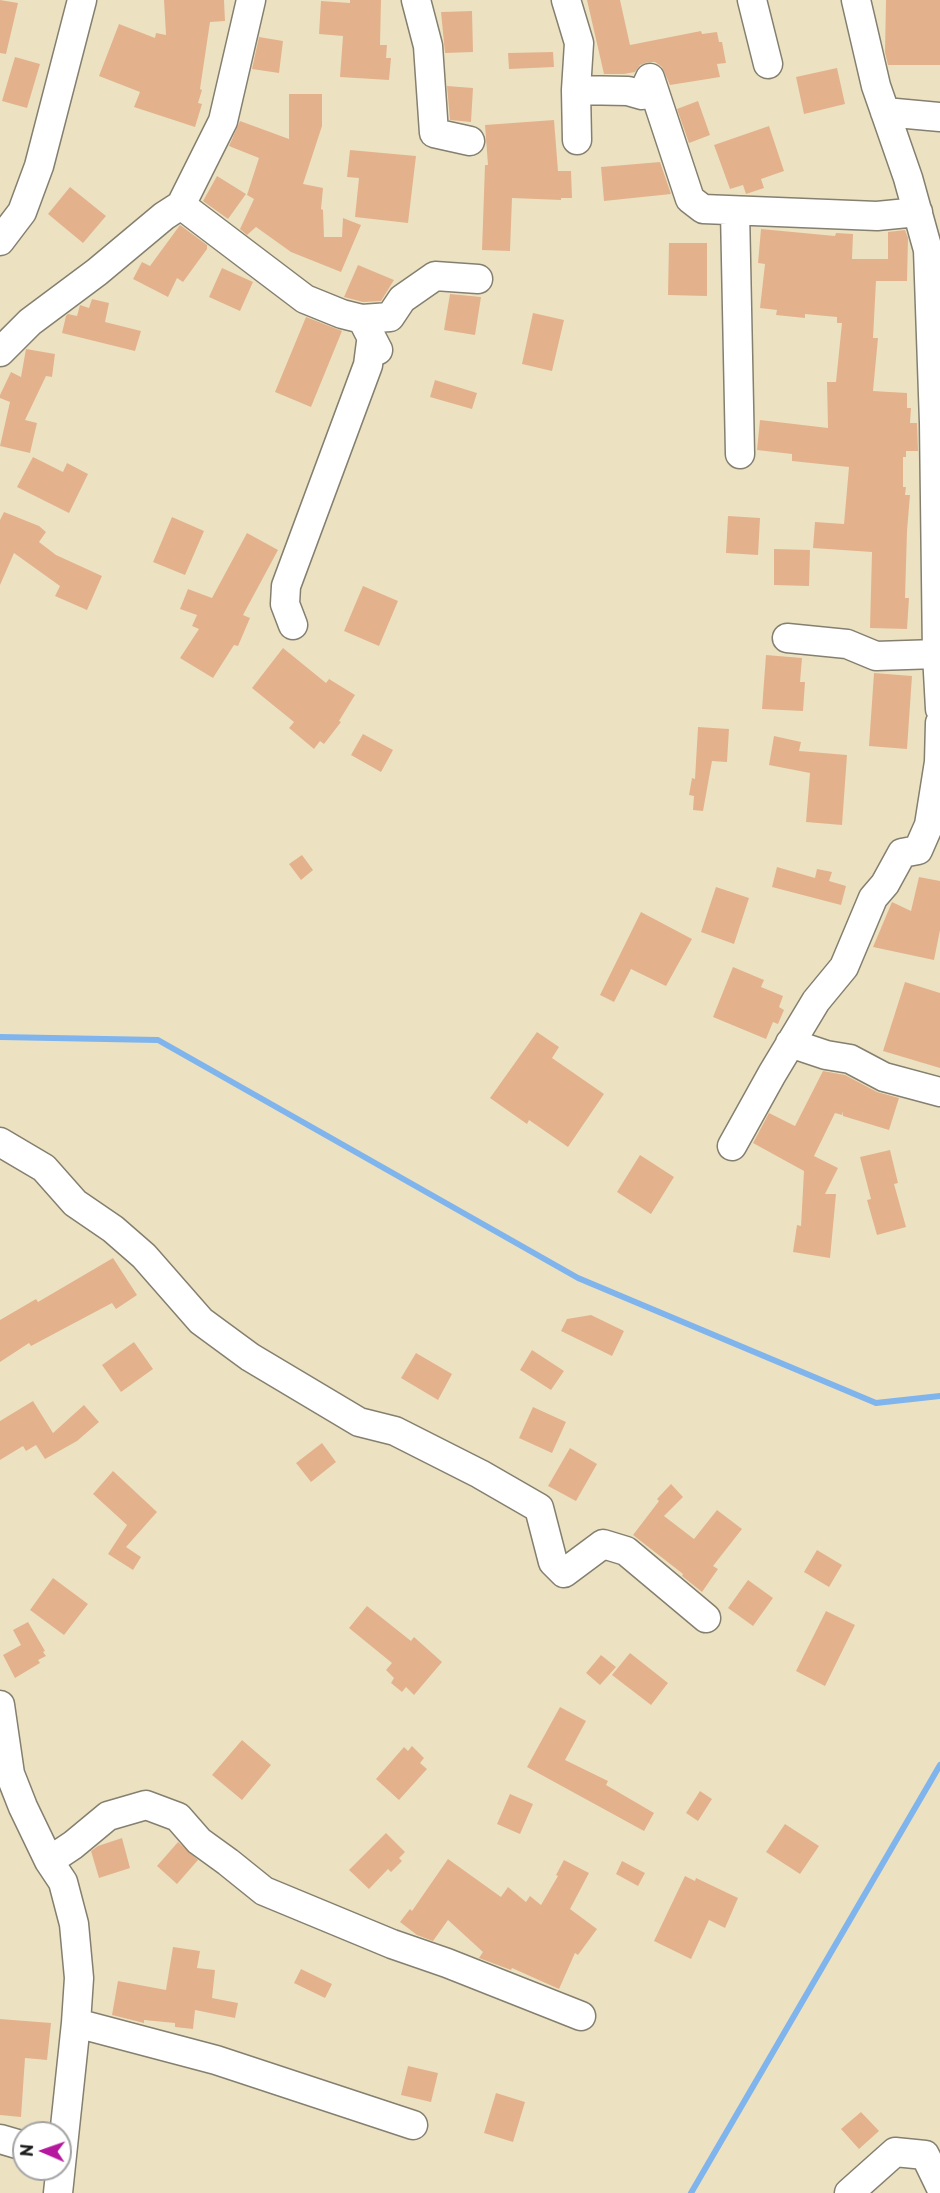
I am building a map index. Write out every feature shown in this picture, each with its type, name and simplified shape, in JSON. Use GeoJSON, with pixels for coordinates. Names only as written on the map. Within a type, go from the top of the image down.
{"type":"FeatureCollection","features":[{"type":"Feature","properties":{"kind":"street"},"geometry":{"type":"LineString","coordinates":[[0,241],[22,212],[39,166],[82,0]]}},
{"type":"Feature","properties":{"kind":"street"},"geometry":{"type":"LineString","coordinates":[[3,344],[181,205],[224,121],[251,0]]}},
{"type":"Feature","properties":{"kind":"street"},"geometry":{"type":"LineString","coordinates":[[416,0],[428,46],[434,132],[470,141]]}},
{"type":"Feature","properties":{"kind":"street"},"geometry":{"type":"LineString","coordinates":[[566,0],[579,43],[576,90],[577,140]]}},
{"type":"Feature","properties":{"kind":"street"},"geometry":{"type":"LineString","coordinates":[[752,0],[768,64]]}},
{"type":"Feature","properties":{"kind":"street"},"geometry":{"type":"LineString","coordinates":[[856,0],[876,86],[918,212],[928,250],[935,306],[937,654],[940,709]]}},
{"type":"Feature","properties":{"kind":"street"},"geometry":{"type":"LineString","coordinates":[[576,90],[628,91],[642,95],[650,78],[690,199],[703,210],[877,216],[918,212]]}},
{"type":"Feature","properties":{"kind":"street"},"geometry":{"type":"LineString","coordinates":[[885,112],[940,117]]}},
{"type":"Feature","properties":{"kind":"street"},"geometry":{"type":"LineString","coordinates":[[181,205],[305,299],[342,314],[362,318],[390,317],[402,300],[435,276],[478,279]]}},
{"type":"Feature","properties":{"kind":"street"},"geometry":{"type":"LineString","coordinates":[[735,211],[740,454]]}},
{"type":"Feature","properties":{"kind":"street"},"geometry":{"type":"LineString","coordinates":[[293,625],[285,604],[286,586],[368,365],[371,342],[378,350],[362,318]]}},
{"type":"Feature","properties":{"kind":"street"},"geometry":{"type":"LineString","coordinates":[[787,638],[847,644],[876,656],[937,654]]}},
{"type":"Feature","properties":{"kind":"street"},"geometry":{"type":"LineString","coordinates":[[732,1146],[816,1001],[844,967],[873,898],[885,884],[902,853],[918,850],[930,815],[939,762],[940,723]]}},
{"type":"Feature","properties":{"kind":"street"},"geometry":{"type":"LineString","coordinates":[[790,1043],[826,1055],[850,1059],[884,1077],[940,1092]]}},
{"type":"Feature","properties":{"kind":"street"},"geometry":{"type":"LineString","coordinates":[[0,1142],[44,1168],[75,1203],[113,1229],[144,1256],[201,1321],[250,1357],[359,1422],[395,1431],[480,1474],[539,1508],[553,1562],[564,1573],[603,1544],[626,1551],[706,1618]]}},
{"type":"Feature","properties":{"kind":"street"},"geometry":{"type":"LineString","coordinates":[[0,1705],[10,1774],[11,1807],[63,1882],[74,1924],[79,1978],[65,2121]]}},
{"type":"Feature","properties":{"kind":"street"},"geometry":{"type":"LineString","coordinates":[[49,1861],[73,1845],[108,1816],[146,1805],[178,1817],[199,1841],[264,1891],[392,1944],[447,1963],[581,2016]]}},
{"type":"Feature","properties":{"kind":"street"},"geometry":{"type":"LineString","coordinates":[[76,2023],[216,2060],[413,2125]]}},
{"type":"Feature","properties":{"kind":"street"},"geometry":{"type":"LineString","coordinates":[[849,2193],[895,2152],[925,2155],[940,2186]]}},
{"type":"Feature","properties":{"kind":"building"},"geometry":{"type":"Polygon","coordinates":[[[0,0],[18,3],[6,54],[0,53],[0,0]]]}},
{"type":"Feature","properties":{"kind":"building"},"geometry":{"type":"Polygon","coordinates":[[[164,0],[224,0],[225,21],[210,22],[200,89],[202,90],[198,103],[202,104],[195,127],[134,107],[140,92],[99,76],[119,24],[155,38],[156,33],[166,35],[164,0]]]}},
{"type":"Feature","properties":{"kind":"building"},"geometry":{"type":"Polygon","coordinates":[[[350,0],[381,0],[380,45],[387,45],[386,58],[391,58],[389,80],[340,77],[343,36],[319,34],[321,1],[350,3],[350,0]]]}},
{"type":"Feature","properties":{"kind":"building"},"geometry":{"type":"Polygon","coordinates":[[[587,0],[620,0],[630,45],[701,31],[702,34],[717,32],[719,42],[722,42],[726,63],[717,64],[720,77],[670,85],[662,67],[655,62],[640,65],[635,72],[604,74],[587,0]]]}},
{"type":"Feature","properties":{"kind":"building"},"geometry":{"type":"Polygon","coordinates":[[[886,0],[940,0],[940,65],[888,65],[885,52],[886,0]]]}},
{"type":"Feature","properties":{"kind":"building"},"geometry":{"type":"Polygon","coordinates":[[[472,11],[473,52],[445,53],[441,12],[472,11]]]}},
{"type":"Feature","properties":{"kind":"building"},"geometry":{"type":"Polygon","coordinates":[[[259,37],[283,41],[279,73],[252,69],[259,37]]]}},
{"type":"Feature","properties":{"kind":"building"},"geometry":{"type":"Polygon","coordinates":[[[553,52],[554,67],[509,69],[508,53],[553,52]]]}},
{"type":"Feature","properties":{"kind":"building"},"geometry":{"type":"Polygon","coordinates":[[[15,57],[40,64],[27,108],[2,101],[15,57]]]}},
{"type":"Feature","properties":{"kind":"building"},"geometry":{"type":"Polygon","coordinates":[[[837,68],[845,104],[804,114],[796,77],[837,68]]]}},
{"type":"Feature","properties":{"kind":"building"},"geometry":{"type":"Polygon","coordinates":[[[447,86],[473,88],[471,122],[450,120],[447,86]]]}},
{"type":"Feature","properties":{"kind":"building"},"geometry":{"type":"Polygon","coordinates":[[[289,94],[322,94],[322,126],[303,184],[323,188],[321,209],[323,210],[324,237],[342,237],[343,218],[361,225],[341,272],[291,252],[256,227],[247,235],[240,229],[254,199],[247,195],[259,158],[229,146],[240,121],[289,139],[289,94]]]}},
{"type":"Feature","properties":{"kind":"building"},"geometry":{"type":"Polygon","coordinates":[[[698,101],[710,135],[689,143],[677,109],[698,101]]]}},
{"type":"Feature","properties":{"kind":"building"},"geometry":{"type":"Polygon","coordinates":[[[554,120],[558,171],[571,171],[572,198],[561,198],[561,200],[512,198],[510,251],[482,250],[485,165],[488,165],[485,125],[554,120]]]}},
{"type":"Feature","properties":{"kind":"building"},"geometry":{"type":"Polygon","coordinates":[[[769,126],[784,171],[761,179],[764,188],[746,194],[743,185],[730,189],[714,145],[769,126]]]}},
{"type":"Feature","properties":{"kind":"building"},"geometry":{"type":"Polygon","coordinates":[[[350,150],[416,156],[408,223],[355,217],[359,178],[347,177],[350,150]]]}},
{"type":"Feature","properties":{"kind":"building"},"geometry":{"type":"Polygon","coordinates":[[[660,162],[671,194],[604,201],[601,167],[660,162]]]}},
{"type":"Feature","properties":{"kind":"building"},"geometry":{"type":"Polygon","coordinates":[[[217,176],[246,194],[228,219],[203,201],[217,176]]]}},
{"type":"Feature","properties":{"kind":"building"},"geometry":{"type":"Polygon","coordinates":[[[70,187],[106,216],[83,243],[48,214],[70,187]]]}},
{"type":"Feature","properties":{"kind":"building"},"geometry":{"type":"Polygon","coordinates":[[[180,225],[207,245],[207,249],[183,282],[177,278],[168,297],[133,279],[142,262],[150,266],[180,225]]]}},
{"type":"Feature","properties":{"kind":"building"},"geometry":{"type":"Polygon","coordinates":[[[761,229],[835,236],[836,233],[853,234],[852,259],[888,259],[888,232],[905,230],[908,238],[907,281],[876,281],[873,338],[878,338],[873,391],[907,393],[907,408],[911,408],[910,423],[917,423],[918,451],[906,451],[906,457],[903,457],[903,487],[906,487],[905,495],[910,495],[905,598],[909,598],[907,629],[870,628],[872,552],[813,548],[815,522],[844,524],[849,467],[792,461],[792,454],[757,450],[760,420],[828,428],[827,382],[836,382],[842,323],[837,323],[837,317],[805,314],[805,318],[776,315],[777,310],[760,308],[765,264],[758,263],[761,229]]]}},
{"type":"Feature","properties":{"kind":"building"},"geometry":{"type":"Polygon","coordinates":[[[669,243],[707,243],[707,296],[668,295],[669,243]]]}},
{"type":"Feature","properties":{"kind":"building"},"geometry":{"type":"Polygon","coordinates":[[[358,265],[394,280],[381,301],[363,302],[344,297],[358,265]]]}},
{"type":"Feature","properties":{"kind":"building"},"geometry":{"type":"Polygon","coordinates":[[[222,268],[253,282],[240,311],[209,297],[222,268]]]}},
{"type":"Feature","properties":{"kind":"building"},"geometry":{"type":"Polygon","coordinates":[[[450,294],[481,297],[475,335],[444,330],[450,294]]]}},
{"type":"Feature","properties":{"kind":"building"},"geometry":{"type":"Polygon","coordinates":[[[92,299],[109,303],[105,322],[141,331],[135,351],[62,333],[66,316],[68,314],[77,316],[80,305],[89,308],[92,299]]]}},
{"type":"Feature","properties":{"kind":"building"},"geometry":{"type":"Polygon","coordinates":[[[533,313],[564,320],[552,371],[522,364],[533,313]]]}},
{"type":"Feature","properties":{"kind":"building"},"geometry":{"type":"Polygon","coordinates":[[[306,317],[342,331],[311,407],[275,392],[306,317]]]}},
{"type":"Feature","properties":{"kind":"building"},"geometry":{"type":"Polygon","coordinates":[[[26,349],[55,354],[52,377],[46,376],[25,420],[37,423],[30,453],[0,446],[10,402],[0,398],[0,395],[11,372],[21,377],[26,349]]]}},
{"type":"Feature","properties":{"kind":"building"},"geometry":{"type":"Polygon","coordinates":[[[435,380],[477,393],[472,409],[430,397],[435,380]]]}},
{"type":"Feature","properties":{"kind":"building"},"geometry":{"type":"Polygon","coordinates":[[[33,457],[63,472],[67,463],[88,474],[69,513],[17,487],[33,457]]]}},
{"type":"Feature","properties":{"kind":"building"},"geometry":{"type":"Polygon","coordinates":[[[4,512],[39,526],[46,532],[39,542],[56,555],[102,576],[87,610],[55,596],[60,586],[14,553],[0,585],[0,520],[4,512]]]}},
{"type":"Feature","properties":{"kind":"building"},"geometry":{"type":"Polygon","coordinates":[[[728,516],[760,518],[758,555],[726,553],[728,516]]]}},
{"type":"Feature","properties":{"kind":"building"},"geometry":{"type":"Polygon","coordinates":[[[172,517],[204,531],[185,575],[153,562],[172,517]]]}},
{"type":"Feature","properties":{"kind":"building"},"geometry":{"type":"Polygon","coordinates":[[[247,533],[278,550],[243,615],[250,618],[238,646],[234,645],[213,678],[180,658],[199,629],[192,626],[197,615],[180,609],[188,589],[212,598],[247,533]]]}},
{"type":"Feature","properties":{"kind":"building"},"geometry":{"type":"Polygon","coordinates":[[[774,549],[810,550],[809,586],[774,585],[774,549]]]}},
{"type":"Feature","properties":{"kind":"building"},"geometry":{"type":"Polygon","coordinates":[[[363,586],[398,601],[379,646],[344,631],[363,586]]]}},
{"type":"Feature","properties":{"kind":"building"},"geometry":{"type":"Polygon","coordinates":[[[283,648],[326,683],[329,679],[355,695],[339,721],[341,722],[324,744],[320,741],[314,749],[289,728],[294,722],[252,688],[283,648]]]}},
{"type":"Feature","properties":{"kind":"building"},"geometry":{"type":"Polygon","coordinates":[[[766,655],[802,658],[800,682],[805,682],[803,711],[762,709],[766,655]]]}},
{"type":"Feature","properties":{"kind":"building"},"geometry":{"type":"Polygon","coordinates":[[[874,673],[912,676],[907,749],[869,746],[874,673]]]}},
{"type":"Feature","properties":{"kind":"building"},"geometry":{"type":"Polygon","coordinates":[[[698,727],[729,729],[727,762],[712,761],[703,811],[693,810],[694,796],[689,795],[692,778],[695,779],[698,727]]]}},
{"type":"Feature","properties":{"kind":"building"},"geometry":{"type":"Polygon","coordinates":[[[363,734],[393,750],[381,772],[351,755],[363,734]]]}},
{"type":"Feature","properties":{"kind":"building"},"geometry":{"type":"Polygon","coordinates":[[[774,736],[801,742],[799,751],[847,755],[842,825],[806,822],[810,773],[769,765],[774,736]]]}},
{"type":"Feature","properties":{"kind":"building"},"geometry":{"type":"Polygon","coordinates":[[[302,855],[313,870],[301,880],[289,864],[302,855]]]}},
{"type":"Feature","properties":{"kind":"building"},"geometry":{"type":"Polygon","coordinates":[[[777,867],[815,878],[817,869],[832,872],[829,881],[846,886],[841,905],[772,887],[777,867]]]}},
{"type":"Feature","properties":{"kind":"building"},"geometry":{"type":"Polygon","coordinates":[[[919,877],[940,881],[940,930],[934,960],[873,947],[892,902],[911,911],[919,877]]]}},
{"type":"Feature","properties":{"kind":"building"},"geometry":{"type":"Polygon","coordinates":[[[716,887],[749,898],[734,944],[701,932],[716,887]]]}},
{"type":"Feature","properties":{"kind":"building"},"geometry":{"type":"Polygon","coordinates":[[[641,912],[692,939],[666,986],[631,969],[614,1002],[600,995],[641,912]]]}},
{"type":"Feature","properties":{"kind":"building"},"geometry":{"type":"Polygon","coordinates":[[[733,967],[764,980],[761,987],[783,996],[779,1007],[784,1010],[778,1024],[773,1022],[766,1039],[713,1017],[733,967]]]}},
{"type":"Feature","properties":{"kind":"building"},"geometry":{"type":"Polygon","coordinates":[[[905,982],[940,993],[940,1068],[883,1051],[905,982]]]}},
{"type":"Feature","properties":{"kind":"building"},"geometry":{"type":"Polygon","coordinates":[[[537,1032],[559,1047],[552,1058],[604,1094],[568,1147],[529,1120],[527,1124],[490,1098],[537,1032]]]}},
{"type":"Feature","properties":{"kind":"building"},"geometry":{"type":"Polygon","coordinates":[[[823,1071],[845,1075],[877,1092],[899,1098],[889,1130],[843,1116],[842,1111],[842,1115],[835,1113],[814,1156],[838,1168],[825,1194],[836,1194],[830,1258],[793,1252],[797,1225],[801,1226],[804,1171],[753,1143],[769,1113],[795,1126],[823,1071]]]}},
{"type":"Feature","properties":{"kind":"building"},"geometry":{"type":"Polygon","coordinates":[[[890,1150],[898,1183],[894,1184],[906,1227],[877,1235],[867,1200],[871,1199],[860,1157],[890,1150]]]}},
{"type":"Feature","properties":{"kind":"building"},"geometry":{"type":"Polygon","coordinates":[[[640,1155],[674,1177],[651,1214],[617,1192],[640,1155]]]}},
{"type":"Feature","properties":{"kind":"building"},"geometry":{"type":"Polygon","coordinates":[[[113,1258],[137,1295],[116,1309],[112,1303],[31,1346],[29,1343],[0,1362],[0,1320],[36,1299],[38,1302],[113,1258]]]}},
{"type":"Feature","properties":{"kind":"building"},"geometry":{"type":"Polygon","coordinates":[[[591,1315],[624,1331],[612,1356],[561,1331],[567,1319],[591,1315]]]}},
{"type":"Feature","properties":{"kind":"building"},"geometry":{"type":"Polygon","coordinates":[[[134,1342],[153,1369],[121,1392],[102,1365],[134,1342]]]}},
{"type":"Feature","properties":{"kind":"building"},"geometry":{"type":"Polygon","coordinates":[[[532,1350],[564,1371],[551,1390],[520,1370],[532,1350]]]}},
{"type":"Feature","properties":{"kind":"building"},"geometry":{"type":"Polygon","coordinates":[[[416,1353],[452,1374],[438,1400],[401,1378],[416,1353]]]}},
{"type":"Feature","properties":{"kind":"building"},"geometry":{"type":"Polygon","coordinates":[[[33,1401],[53,1433],[84,1405],[99,1422],[77,1441],[45,1459],[36,1445],[26,1451],[23,1446],[0,1460],[0,1421],[33,1401]]]}},
{"type":"Feature","properties":{"kind":"building"},"geometry":{"type":"Polygon","coordinates":[[[533,1407],[566,1422],[552,1453],[519,1438],[533,1407]]]}},
{"type":"Feature","properties":{"kind":"building"},"geometry":{"type":"Polygon","coordinates":[[[322,1443],[336,1462],[311,1482],[296,1463],[322,1443]]]}},
{"type":"Feature","properties":{"kind":"building"},"geometry":{"type":"Polygon","coordinates":[[[570,1448],[597,1464],[576,1501],[548,1486],[570,1448]]]}},
{"type":"Feature","properties":{"kind":"building"},"geometry":{"type":"Polygon","coordinates":[[[113,1471],[157,1512],[126,1547],[141,1557],[133,1570],[108,1554],[127,1525],[93,1494],[113,1471]]]}},
{"type":"Feature","properties":{"kind":"building"},"geometry":{"type":"Polygon","coordinates":[[[671,1484],[683,1497],[664,1516],[694,1539],[717,1510],[742,1529],[713,1566],[718,1569],[702,1592],[633,1535],[659,1501],[657,1499],[671,1484]]]}},
{"type":"Feature","properties":{"kind":"building"},"geometry":{"type":"Polygon","coordinates":[[[817,1550],[842,1565],[829,1587],[804,1572],[817,1550]]]}},
{"type":"Feature","properties":{"kind":"building"},"geometry":{"type":"Polygon","coordinates":[[[53,1578],[88,1604],[64,1635],[30,1610],[53,1578]]]}},
{"type":"Feature","properties":{"kind":"building"},"geometry":{"type":"Polygon","coordinates":[[[748,1580],[773,1598],[753,1626],[728,1608],[748,1580]]]}},
{"type":"Feature","properties":{"kind":"building"},"geometry":{"type":"Polygon","coordinates":[[[367,1606],[411,1641],[414,1637],[442,1662],[414,1695],[406,1687],[402,1692],[391,1683],[394,1678],[386,1670],[392,1663],[349,1628],[367,1606]]]}},
{"type":"Feature","properties":{"kind":"building"},"geometry":{"type":"Polygon","coordinates":[[[826,1611],[855,1625],[825,1686],[796,1671],[826,1611]]]}},
{"type":"Feature","properties":{"kind":"building"},"geometry":{"type":"Polygon","coordinates":[[[28,1622],[46,1656],[38,1660],[40,1663],[15,1678],[3,1655],[21,1645],[13,1630],[28,1622]]]}},
{"type":"Feature","properties":{"kind":"building"},"geometry":{"type":"Polygon","coordinates":[[[630,1653],[668,1683],[651,1705],[612,1675],[630,1653]]]}},
{"type":"Feature","properties":{"kind":"building"},"geometry":{"type":"Polygon","coordinates":[[[601,1655],[616,1667],[600,1685],[586,1673],[601,1655]]]}},
{"type":"Feature","properties":{"kind":"building"},"geometry":{"type":"Polygon","coordinates":[[[560,1707],[586,1721],[565,1760],[608,1781],[606,1785],[654,1813],[644,1831],[527,1767],[560,1707]]]}},
{"type":"Feature","properties":{"kind":"building"},"geometry":{"type":"Polygon","coordinates":[[[242,1740],[271,1765],[242,1800],[212,1775],[242,1740]]]}},
{"type":"Feature","properties":{"kind":"building"},"geometry":{"type":"Polygon","coordinates":[[[412,1746],[424,1758],[420,1763],[427,1769],[399,1800],[376,1779],[404,1747],[408,1751],[412,1746]]]}},
{"type":"Feature","properties":{"kind":"building"},"geometry":{"type":"Polygon","coordinates":[[[700,1791],[712,1799],[698,1821],[686,1813],[700,1791]]]}},
{"type":"Feature","properties":{"kind":"building"},"geometry":{"type":"Polygon","coordinates":[[[510,1794],[533,1804],[520,1834],[497,1824],[510,1794]]]}},
{"type":"Feature","properties":{"kind":"building"},"geometry":{"type":"Polygon","coordinates":[[[785,1824],[819,1846],[800,1874],[766,1852],[785,1824]]]}},
{"type":"Feature","properties":{"kind":"building"},"geometry":{"type":"Polygon","coordinates":[[[386,1833],[405,1852],[399,1858],[402,1861],[391,1872],[388,1869],[369,1889],[349,1870],[386,1833]]]}},
{"type":"Feature","properties":{"kind":"building"},"geometry":{"type":"Polygon","coordinates":[[[122,1838],[130,1868],[99,1878],[91,1851],[98,1846],[122,1838]]]}},
{"type":"Feature","properties":{"kind":"building"},"geometry":{"type":"Polygon","coordinates":[[[178,1842],[198,1860],[177,1884],[157,1866],[178,1842]]]}},
{"type":"Feature","properties":{"kind":"building"},"geometry":{"type":"Polygon","coordinates":[[[448,1859],[501,1897],[508,1887],[526,1902],[530,1896],[541,1905],[558,1876],[556,1875],[564,1860],[589,1873],[570,1909],[597,1929],[578,1955],[575,1953],[559,1989],[512,1968],[511,1970],[479,1958],[483,1952],[448,1920],[433,1941],[417,1935],[400,1922],[410,1909],[412,1911],[448,1859]]]}},
{"type":"Feature","properties":{"kind":"building"},"geometry":{"type":"Polygon","coordinates":[[[622,1861],[645,1873],[638,1886],[616,1874],[622,1861]]]}},
{"type":"Feature","properties":{"kind":"building"},"geometry":{"type":"Polygon","coordinates":[[[685,1876],[695,1881],[696,1878],[738,1898],[725,1928],[709,1920],[691,1959],[654,1941],[685,1876]]]}},
{"type":"Feature","properties":{"kind":"building"},"geometry":{"type":"Polygon","coordinates":[[[173,1947],[200,1951],[197,1968],[215,1970],[212,1998],[238,2003],[235,2018],[195,2010],[193,2029],[175,2027],[175,2023],[144,2020],[144,2023],[112,2015],[118,1981],[166,1990],[173,1947]]]}},
{"type":"Feature","properties":{"kind":"building"},"geometry":{"type":"Polygon","coordinates":[[[301,1969],[332,1984],[325,1998],[294,1983],[301,1969]]]}},
{"type":"Feature","properties":{"kind":"building"},"geometry":{"type":"Polygon","coordinates":[[[0,2019],[51,2023],[47,2060],[25,2058],[21,2117],[0,2115],[0,2019]]]}},
{"type":"Feature","properties":{"kind":"building"},"geometry":{"type":"Polygon","coordinates":[[[408,2066],[438,2073],[431,2102],[401,2095],[408,2066]]]}},
{"type":"Feature","properties":{"kind":"building"},"geometry":{"type":"Polygon","coordinates":[[[496,2093],[525,2102],[513,2142],[484,2133],[496,2093]]]}},
{"type":"Feature","properties":{"kind":"building"},"geometry":{"type":"Polygon","coordinates":[[[861,2112],[879,2131],[859,2149],[841,2129],[861,2112]]]}},
{"type":"Feature","properties":{"kind":"waterway"},"geometry":{"type":"LineString","coordinates":[[0,1037],[158,1040],[578,1278],[876,1403],[940,1396]]}},
{"type":"Feature","properties":{"kind":"waterway"},"geometry":{"type":"LineString","coordinates":[[691,2193],[940,1765]]}}]}
